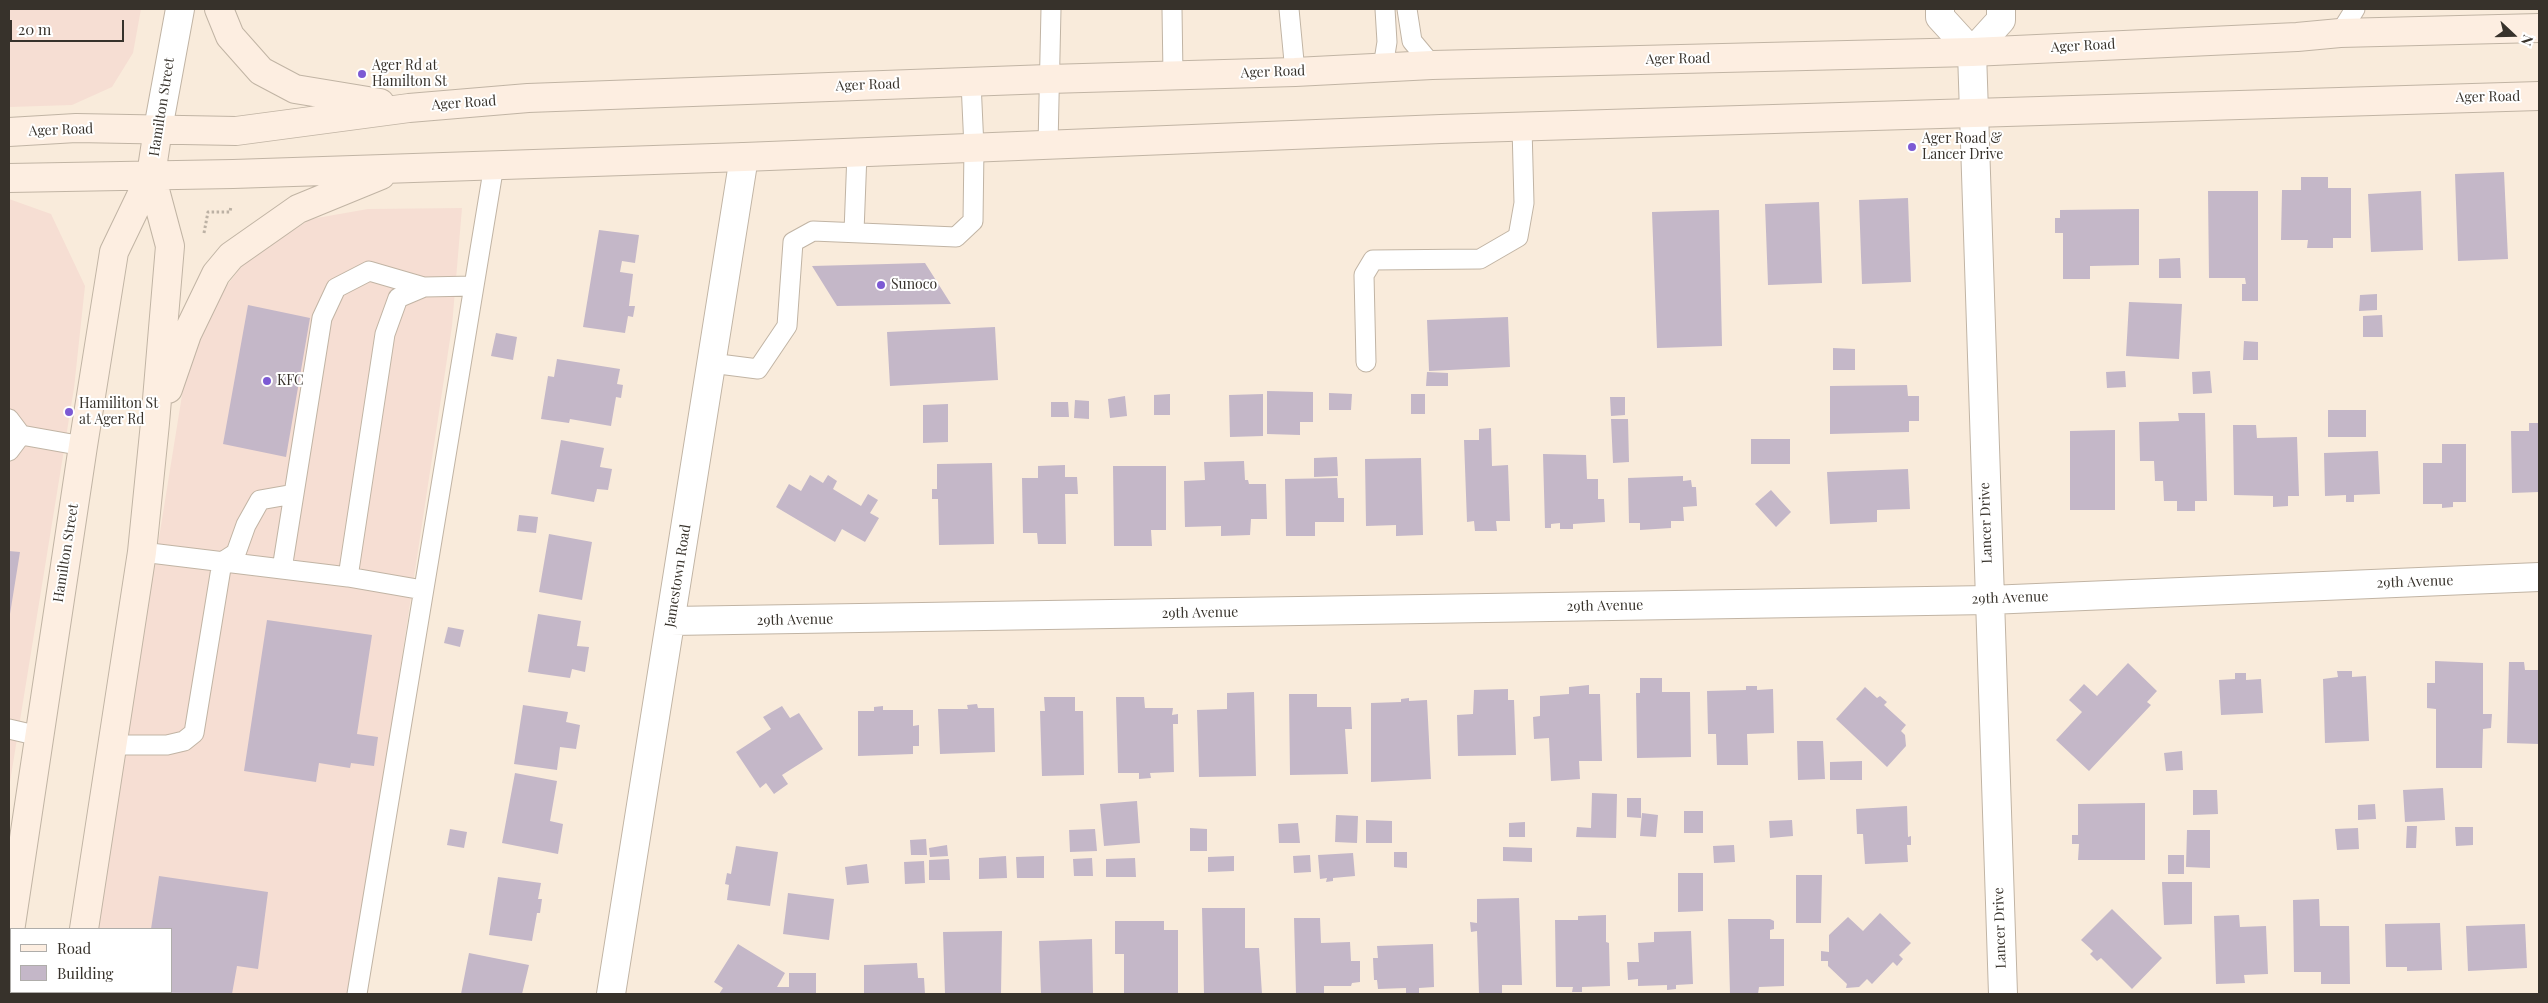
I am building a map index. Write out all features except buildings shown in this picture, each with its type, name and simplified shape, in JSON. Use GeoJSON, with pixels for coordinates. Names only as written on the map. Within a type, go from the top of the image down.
{"type":"FeatureCollection","features":[{"type":"Feature","properties":{"kind":"main road"},"geometry":{"type":"LineString","coordinates":[[219,9],[230,36],[261,71],[294,89],[409,108]]}},
{"type":"Feature","properties":{"kind":"main road","name":"Ager Road"},"geometry":{"type":"LineString","coordinates":[[9,132],[76,128],[236,131],[409,108],[528,98],[1295,72],[1432,65],[1972,52],[2297,37],[2340,33],[2539,28]]}},
{"type":"Feature","properties":{"kind":"main road","name":"Ager Road"},"geometry":{"type":"LineString","coordinates":[[9,178],[744,157],[1522,126],[2539,96]]}},
{"type":"Feature","properties":{"kind":"main road","name":"Hamilton Street"},"geometry":{"type":"LineString","coordinates":[[9,938],[14,869],[39,736],[82,446],[114,252],[151,175],[158,129]]}},
{"type":"Feature","properties":{"kind":"main road"},"geometry":{"type":"LineString","coordinates":[[155,424],[188,334],[216,274],[231,256],[298,209],[398,168]]}},
{"type":"Feature","properties":{"kind":"main road","name":"Hamilton Street"},"geometry":{"type":"LineString","coordinates":[[84,928],[142,552],[155,424],[170,246],[151,175]]}},
{"type":"Feature","properties":{"kind":"street","name":"Hamilton Street"},"geometry":{"type":"LineString","coordinates":[[158,129],[180,9]]}},
{"type":"Feature","properties":{"kind":"street"},"geometry":{"type":"LineString","coordinates":[[1940,9],[1940,17],[1972,52],[2001,20],[2001,9]]}},
{"type":"Feature","properties":{"kind":"street","name":"Lancer Drive"},"geometry":{"type":"LineString","coordinates":[[1972,52],[2003,994]]}},
{"type":"Feature","properties":{"kind":"street","name":"Jamestown Road"},"geometry":{"type":"LineString","coordinates":[[611,994],[744,157]]}},
{"type":"Feature","properties":{"kind":"street","name":"29th Avenue"},"geometry":{"type":"LineString","coordinates":[[671,622],[1989,600],[2539,577]]}},
{"type":"Feature","properties":{"kind":"lane"},"geometry":{"type":"LineString","coordinates":[[1048,145],[1051,9]]}},
{"type":"Feature","properties":{"kind":"lane"},"geometry":{"type":"LineString","coordinates":[[1172,9],[1173,75]]}},
{"type":"Feature","properties":{"kind":"lane"},"geometry":{"type":"LineString","coordinates":[[1289,9],[1295,72]]}},
{"type":"Feature","properties":{"kind":"lane"},"geometry":{"type":"LineString","coordinates":[[1384,67],[1387,42],[1385,9]]}},
{"type":"Feature","properties":{"kind":"lane"},"geometry":{"type":"LineString","coordinates":[[1407,9],[1412,41],[1432,65]]}},
{"type":"Feature","properties":{"kind":"lane"},"geometry":{"type":"LineString","coordinates":[[2340,33],[2355,9]]}},
{"type":"Feature","properties":{"kind":"lane"},"geometry":{"type":"LineString","coordinates":[[711,364],[758,369],[787,326],[793,242],[813,231],[956,237],[973,221],[974,148],[971,82]]}},
{"type":"Feature","properties":{"kind":"lane"},"geometry":{"type":"LineString","coordinates":[[1366,362],[1364,275],[1373,260],[1480,259],[1518,237],[1524,203],[1522,126]]}},
{"type":"Feature","properties":{"kind":"lane"},"geometry":{"type":"LineString","coordinates":[[854,232],[857,153]]}},
{"type":"Feature","properties":{"kind":"lane"},"geometry":{"type":"LineString","coordinates":[[357,994],[494,165]]}},
{"type":"Feature","properties":{"kind":"lane"},"geometry":{"type":"LineString","coordinates":[[282,569],[322,318],[336,288],[369,270],[424,287],[474,286]]}},
{"type":"Feature","properties":{"kind":"lane"},"geometry":{"type":"LineString","coordinates":[[348,578],[385,334],[398,298],[424,287]]}},
{"type":"Feature","properties":{"kind":"lane"},"geometry":{"type":"LineString","coordinates":[[9,419],[21,434],[82,446]]}},
{"type":"Feature","properties":{"kind":"lane"},"geometry":{"type":"LineString","coordinates":[[9,451],[21,434]]}},
{"type":"Feature","properties":{"kind":"lane"},"geometry":{"type":"LineString","coordinates":[[113,745],[168,745],[184,741],[194,733],[222,562],[236,553],[246,525],[260,500],[294,494]]}},
{"type":"Feature","properties":{"kind":"lane"},"geometry":{"type":"LineString","coordinates":[[142,552],[282,569],[423,590]]}},
{"type":"Feature","properties":{"kind":"lane"},"geometry":{"type":"LineString","coordinates":[[9,729],[39,736]]}},
{"type":"Feature","properties":{"kind":"shaded area"},"geometry":{"type":"Polygon","coordinates":[[[9,9],[141,9],[133,53],[112,87],[72,105],[9,107],[9,9]]]}},
{"type":"Feature","properties":{"kind":"shaded area"},"geometry":{"type":"Polygon","coordinates":[[[9,199],[51,214],[85,286],[74,388],[9,788],[9,199]]]}},
{"type":"Feature","properties":{"kind":"shaded area"},"geometry":{"type":"Polygon","coordinates":[[[462,208],[452,326],[351,994],[85,994],[172,993],[172,928],[96,928],[183,389],[200,321],[247,259],[311,219],[368,209],[462,208]]]}},
{"type":"Feature","properties":{"kind":"place","name":"Ager Rd at Hamilton St"},"geometry":{"type":"Point","coordinates":[362,74]}},
{"type":"Feature","properties":{"kind":"place","name":"Ager Road & Lancer Drive"},"geometry":{"type":"Point","coordinates":[1912,147]}},
{"type":"Feature","properties":{"kind":"place","name":"Sunoco"},"geometry":{"type":"Point","coordinates":[881,285]}},
{"type":"Feature","properties":{"kind":"place","name":"KFC"},"geometry":{"type":"Point","coordinates":[267,381]}},
{"type":"Feature","properties":{"kind":"place","name":"Hamiliton St at Ager Rd"},"geometry":{"type":"Point","coordinates":[69,412]}}]}
